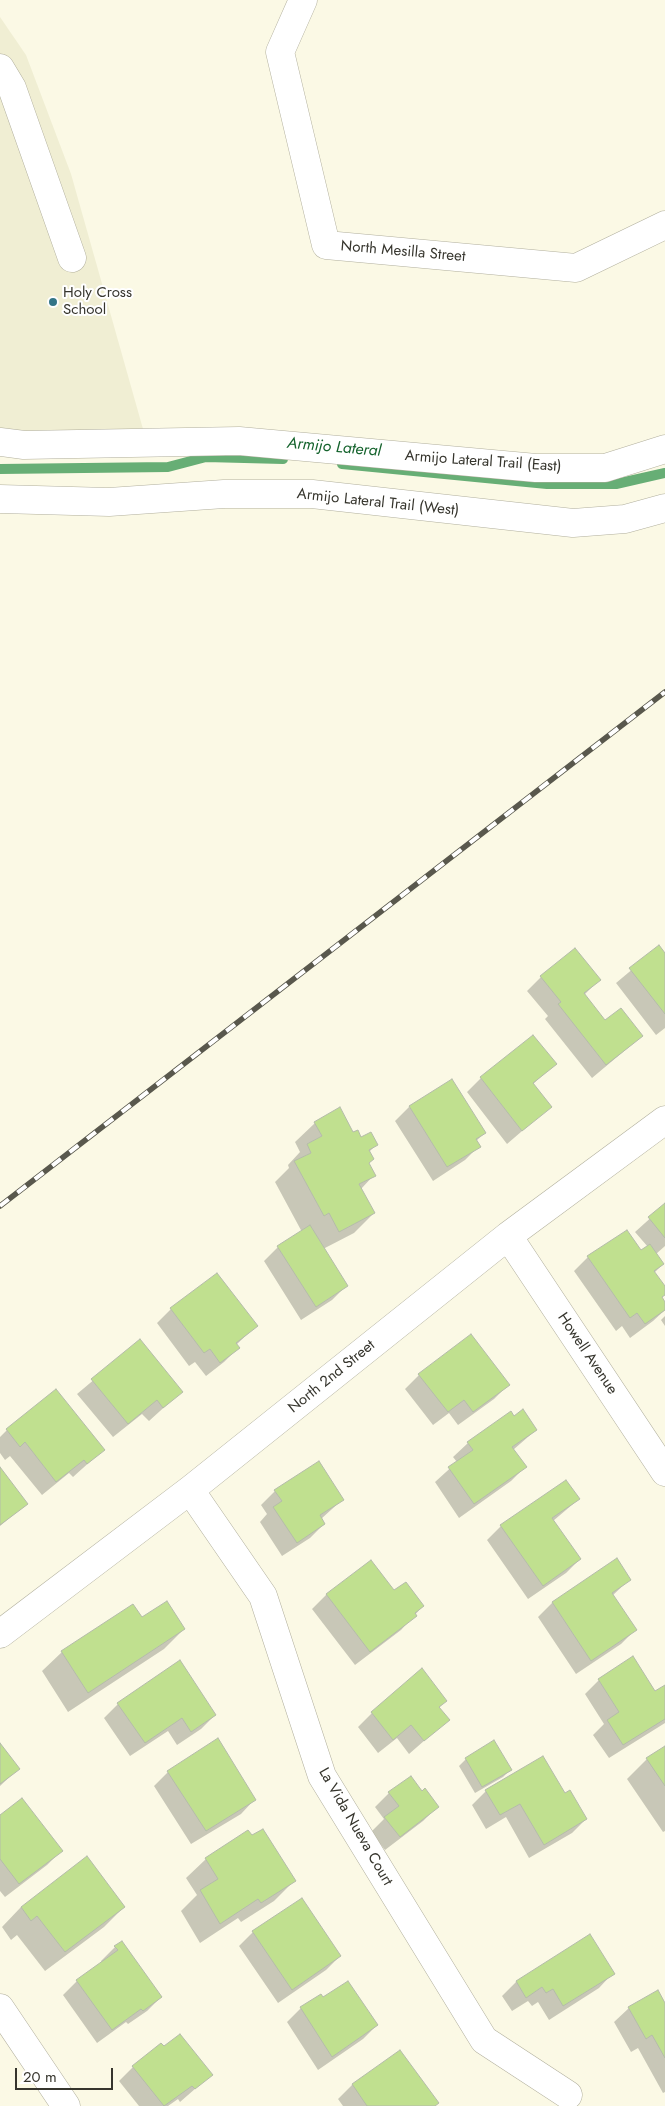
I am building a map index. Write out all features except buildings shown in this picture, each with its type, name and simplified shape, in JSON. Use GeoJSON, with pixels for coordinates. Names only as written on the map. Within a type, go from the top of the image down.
{"type":"FeatureCollection","features":[{"type":"Feature","properties":{"kind":"street","name":"North Mesilla Street"},"geometry":{"type":"LineString","coordinates":[[303,0],[280,52],[326,245],[576,268],[665,225]]}},
{"type":"Feature","properties":{"kind":"street"},"geometry":{"type":"LineString","coordinates":[[0,68],[12,88],[72,258]]}},
{"type":"Feature","properties":{"kind":"street","name":"Armijo Lateral Trail (East)"},"geometry":{"type":"LineString","coordinates":[[0,442],[24,445],[239,442],[536,468],[605,468],[665,449]]}},
{"type":"Feature","properties":{"kind":"street","name":"Armijo Lateral Trail (West)"},"geometry":{"type":"LineString","coordinates":[[0,499],[109,502],[224,494],[312,494],[574,523],[625,519],[665,508]]}},
{"type":"Feature","properties":{"kind":"street","name":"North 2nd Street"},"geometry":{"type":"LineString","coordinates":[[0,1634],[190,1490],[508,1236],[665,1120]]}},
{"type":"Feature","properties":{"kind":"street","name":"Howell Avenue"},"geometry":{"type":"LineString","coordinates":[[508,1236],[665,1472]]}},
{"type":"Feature","properties":{"kind":"street","name":"La Vida Nueva Court"},"geometry":{"type":"LineString","coordinates":[[190,1490],[263,1596],[322,1776],[484,2040],[568,2095]]}},
{"type":"Feature","properties":{"kind":"street"},"geometry":{"type":"LineString","coordinates":[[0,2008],[66,2106]]}},
{"type":"Feature","properties":{"kind":"shaded area","name":"Holy Cross School"},"geometry":{"type":"Polygon","coordinates":[[[0,17],[26,55],[71,174],[143,429],[0,439],[0,17]]]}},
{"type":"Feature","properties":{"kind":"waterway","name":"Armijo Lateral"},"geometry":{"type":"LineString","coordinates":[[0,469],[168,467],[206,457],[283,459]]}},
{"type":"Feature","properties":{"kind":"waterway","name":"Armijo Lateral"},"geometry":{"type":"LineString","coordinates":[[342,464],[547,484],[616,484],[665,473]]}},
{"type":"Feature","properties":{"kind":"railway"},"geometry":{"type":"LineString","coordinates":[[0,1206],[665,692]]}},
{"type":"Feature","properties":{"kind":"place","name":"Holy Cross School"},"geometry":{"type":"Point","coordinates":[53,302]}}]}
